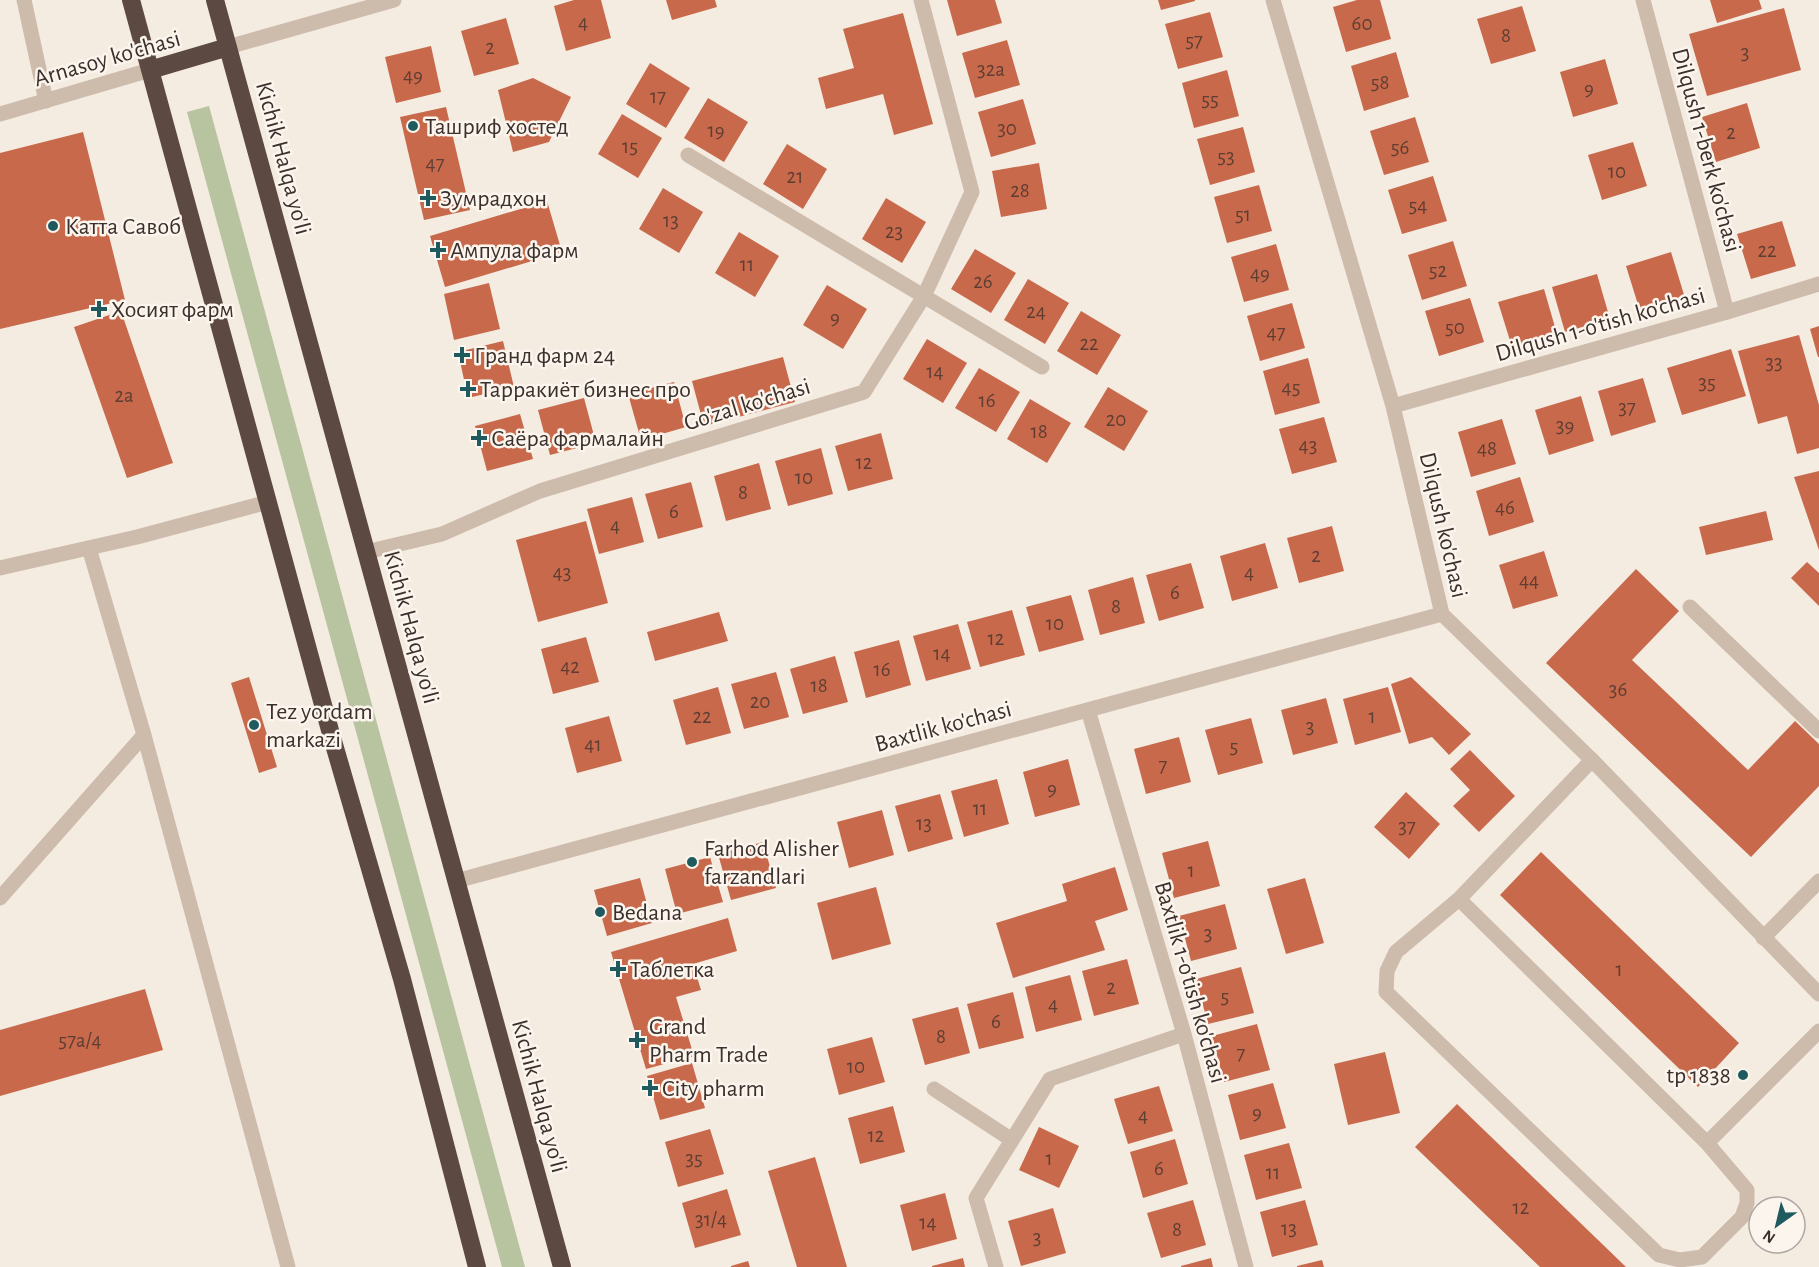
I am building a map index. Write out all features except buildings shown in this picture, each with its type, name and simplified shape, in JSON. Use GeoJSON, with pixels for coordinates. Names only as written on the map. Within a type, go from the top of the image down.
{"type":"FeatureCollection","features":[{"type":"Feature","properties":{"kind":"highway"},"geometry":{"type":"LineString","coordinates":[[131,0],[331,734],[402,979],[477,1267]]}},
{"type":"Feature","properties":{"kind":"highway","name":"Kichik Halqa yo'li"},"geometry":{"type":"LineString","coordinates":[[215,0],[562,1267]]}},
{"type":"Feature","properties":{"kind":"highway","name":"Arnasoy ko'chasi"},"geometry":{"type":"LineString","coordinates":[[150,70],[228,47]]}},
{"type":"Feature","properties":{"kind":"street"},"geometry":{"type":"LineString","coordinates":[[24,0],[46,101]]}},
{"type":"Feature","properties":{"kind":"street"},"geometry":{"type":"LineString","coordinates":[[228,47],[394,0]]}},
{"type":"Feature","properties":{"kind":"street","name":"Go'zal ko'chasi"},"geometry":{"type":"LineString","coordinates":[[366,552],[442,534],[540,491],[864,392],[924,296],[972,192],[921,0]]}},
{"type":"Feature","properties":{"kind":"street","name":"Dilqush ko'chasi"},"geometry":{"type":"LineString","coordinates":[[1273,0],[1393,406],[1442,614],[1592,760],[1819,994]]}},
{"type":"Feature","properties":{"kind":"street","name":"Dilqush 1-berk ko'chasi"},"geometry":{"type":"LineString","coordinates":[[1643,0],[1727,312]]}},
{"type":"Feature","properties":{"kind":"street","name":"Arnasoy ko'chasi"},"geometry":{"type":"LineString","coordinates":[[0,114],[150,70]]}},
{"type":"Feature","properties":{"kind":"street"},"geometry":{"type":"LineString","coordinates":[[688,155],[1042,368]]}},
{"type":"Feature","properties":{"kind":"street","name":"Dilqush 1-o'tish ko'chasi"},"geometry":{"type":"LineString","coordinates":[[1393,406],[1819,284]]}},
{"type":"Feature","properties":{"kind":"street"},"geometry":{"type":"LineString","coordinates":[[0,568],[89,548],[268,502]]}},
{"type":"Feature","properties":{"kind":"street"},"geometry":{"type":"LineString","coordinates":[[89,548],[144,735],[288,1267]]}},
{"type":"Feature","properties":{"kind":"street"},"geometry":{"type":"LineString","coordinates":[[1690,607],[1819,731]]}},
{"type":"Feature","properties":{"kind":"street","name":"Baxtlik ko'chasi"},"geometry":{"type":"LineString","coordinates":[[456,881],[1442,614]]}},
{"type":"Feature","properties":{"kind":"street","name":"Baxtlik 1-o'tish ko'chasi"},"geometry":{"type":"LineString","coordinates":[[1088,710],[1184,1034],[1246,1267]]}},
{"type":"Feature","properties":{"kind":"street"},"geometry":{"type":"LineString","coordinates":[[0,898],[144,735]]}},
{"type":"Feature","properties":{"kind":"street"},"geometry":{"type":"LineString","coordinates":[[1459,899],[1707,1143],[1748,1190],[1747,1203],[1742,1217],[1702,1257],[1680,1260],[1659,1255],[1386,992],[1387,971],[1395,952],[1459,899],[1592,760]]}},
{"type":"Feature","properties":{"kind":"street"},"geometry":{"type":"LineString","coordinates":[[1763,938],[1819,881]]}},
{"type":"Feature","properties":{"kind":"street"},"geometry":{"type":"LineString","coordinates":[[1707,1143],[1819,1031]]}},
{"type":"Feature","properties":{"kind":"street"},"geometry":{"type":"LineString","coordinates":[[996,1267],[976,1198],[1050,1080],[1184,1034]]}},
{"type":"Feature","properties":{"kind":"street"},"geometry":{"type":"LineString","coordinates":[[934,1089],[1012,1140]]}},
{"type":"Feature","properties":{"kind":"green space"},"geometry":{"type":"Polygon","coordinates":[[[209,106],[525,1267],[502,1267],[187,112],[209,106]]]}},
{"type":"Feature","properties":{"kind":"place","name":"Ташриф хостед"},"geometry":{"type":"Point","coordinates":[413,126]}},
{"type":"Feature","properties":{"kind":"place","name":"Зумрадхон"},"geometry":{"type":"Point","coordinates":[428,198]}},
{"type":"Feature","properties":{"kind":"place","name":"Катта Савоб"},"geometry":{"type":"Point","coordinates":[53,226]}},
{"type":"Feature","properties":{"kind":"place","name":"Ампула фарм"},"geometry":{"type":"Point","coordinates":[438,250]}},
{"type":"Feature","properties":{"kind":"place","name":"Хосият фарм"},"geometry":{"type":"Point","coordinates":[99,309]}},
{"type":"Feature","properties":{"kind":"place","name":"Гранд фарм 24"},"geometry":{"type":"Point","coordinates":[462,355]}},
{"type":"Feature","properties":{"kind":"place","name":"Тарракиёт бизнес про"},"geometry":{"type":"Point","coordinates":[468,389]}},
{"type":"Feature","properties":{"kind":"place","name":"Саёра фармалайн"},"geometry":{"type":"Point","coordinates":[479,438]}},
{"type":"Feature","properties":{"kind":"place","name":"Tez yordam markazi"},"geometry":{"type":"Point","coordinates":[254,725]}},
{"type":"Feature","properties":{"kind":"place","name":"Farhod Alisher farzandlari"},"geometry":{"type":"Point","coordinates":[692,862]}},
{"type":"Feature","properties":{"kind":"place","name":"Bedana"},"geometry":{"type":"Point","coordinates":[600,912]}},
{"type":"Feature","properties":{"kind":"place","name":"Таблетка"},"geometry":{"type":"Point","coordinates":[618,969]}},
{"type":"Feature","properties":{"kind":"place","name":"Grand Pharm Trade"},"geometry":{"type":"Point","coordinates":[637,1040]}},
{"type":"Feature","properties":{"kind":"place","name":"tp 1838"},"geometry":{"type":"Point","coordinates":[1743,1075]}},
{"type":"Feature","properties":{"kind":"place","name":"City pharm"},"geometry":{"type":"Point","coordinates":[650,1088]}}]}
